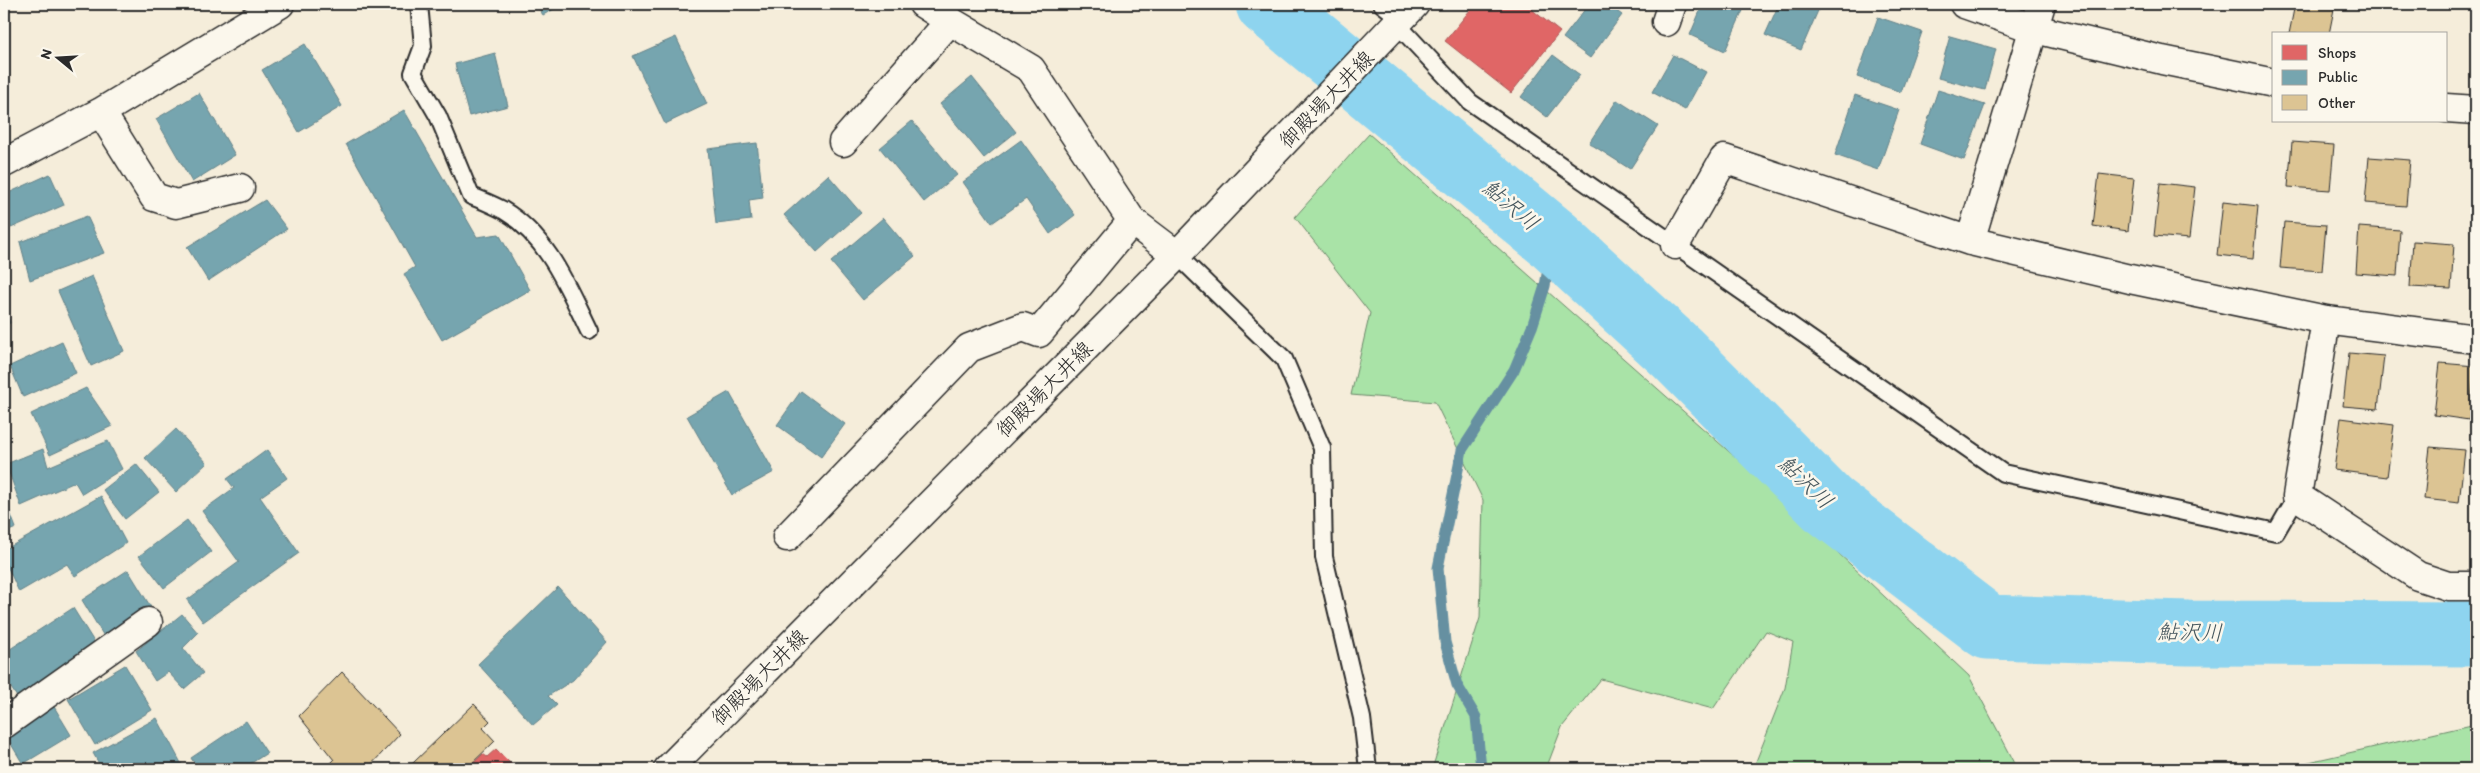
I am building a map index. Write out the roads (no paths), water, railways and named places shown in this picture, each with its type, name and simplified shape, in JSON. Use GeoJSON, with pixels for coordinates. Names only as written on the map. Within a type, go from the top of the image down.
{"type":"FeatureCollection","features":[{"type":"Feature","properties":{"kind":"street"},"geometry":{"type":"LineString","coordinates":[[4,163],[101,112],[280,4]]}},
{"type":"Feature","properties":{"kind":"street"},"geometry":{"type":"LineString","coordinates":[[923,4],[1031,69],[1132,221],[1177,255]]}},
{"type":"Feature","properties":{"kind":"street"},"geometry":{"type":"LineString","coordinates":[[1964,4],[2038,16],[2162,60],[2272,82]]}},
{"type":"Feature","properties":{"kind":"street","name":"御殿場大井線"},"geometry":{"type":"LineString","coordinates":[[668,769],[1177,255],[1399,13]]}},
{"type":"Feature","properties":{"kind":"street"},"geometry":{"type":"LineString","coordinates":[[1970,241],[2038,16]]}},
{"type":"Feature","properties":{"kind":"street"},"geometry":{"type":"LineString","coordinates":[[843,142],[950,21]]}},
{"type":"Feature","properties":{"kind":"street"},"geometry":{"type":"LineString","coordinates":[[2448,108],[2476,110]]}},
{"type":"Feature","properties":{"kind":"street"},"geometry":{"type":"LineString","coordinates":[[101,112],[154,197],[176,204],[240,188]]}},
{"type":"Feature","properties":{"kind":"street"},"geometry":{"type":"LineString","coordinates":[[1675,245],[1724,159],[1970,241],[2130,279],[2326,320],[2476,339]]}},
{"type":"Feature","properties":{"kind":"street"},"geometry":{"type":"LineString","coordinates":[[787,537],[969,348],[1023,326],[1039,334],[1132,221]]}},
{"type":"Feature","properties":{"kind":"street"},"geometry":{"type":"LineString","coordinates":[[2326,320],[2297,496],[2418,576],[2448,586],[2476,586]]}},
{"type":"Feature","properties":{"kind":"street"},"geometry":{"type":"LineString","coordinates":[[4,724],[148,622]]}},
{"type":"Feature","properties":{"kind":"lane"},"geometry":{"type":"LineString","coordinates":[[419,4],[423,46],[413,73],[438,116],[471,196],[503,211],[529,230],[556,262],[590,331]]}},
{"type":"Feature","properties":{"kind":"lane"},"geometry":{"type":"LineString","coordinates":[[1399,13],[1470,102],[2003,473],[2276,532],[2297,496]]}},
{"type":"Feature","properties":{"kind":"lane"},"geometry":{"type":"LineString","coordinates":[[1177,255],[1284,359],[1322,448],[1324,557],[1362,718],[1368,769]]}},
{"type":"Feature","properties":{"kind":"waterway","name":"鮎沢川"},"geometry":{"type":"LineString","coordinates":[[1268,4],[1553,239],[1677,353],[1827,504],[1988,627],[2188,633],[2476,634]]}},
{"type":"Feature","properties":{"kind":"waterway"},"geometry":{"type":"LineString","coordinates":[[1481,769],[1476,717],[1457,685],[1445,642],[1438,568],[1462,450],[1514,370],[1532,327],[1545,286],[1553,239]]}}]}
